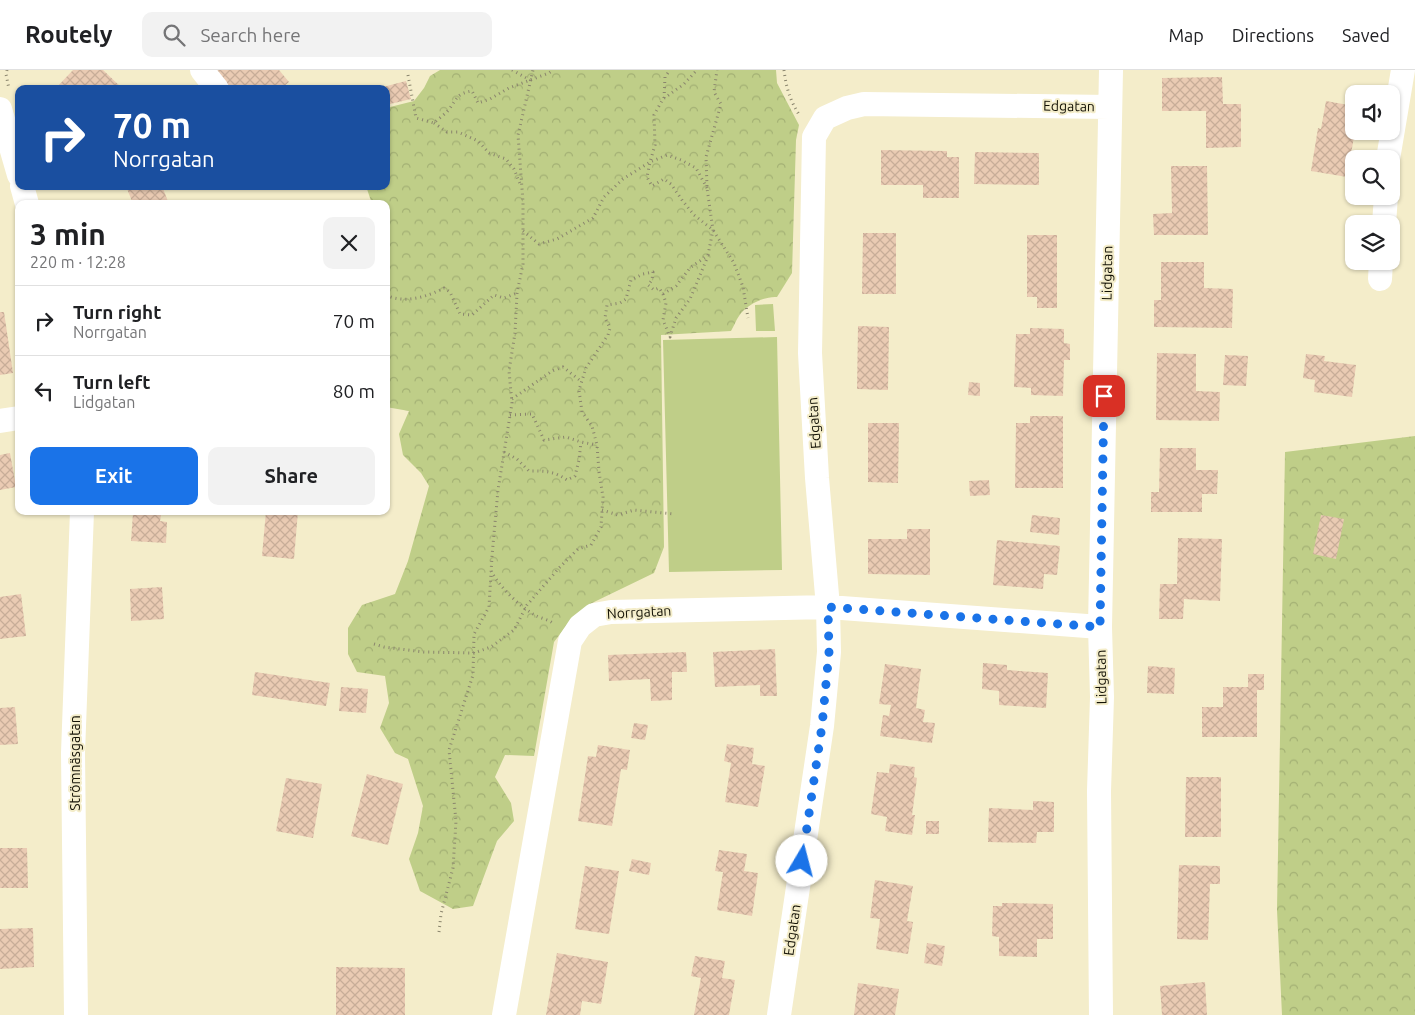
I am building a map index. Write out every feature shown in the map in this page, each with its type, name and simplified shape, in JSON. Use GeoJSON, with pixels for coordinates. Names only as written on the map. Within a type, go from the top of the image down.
{"type":"FeatureCollection","features":[{"type":"Feature","properties":{"kind":"street"},"geometry":{"type":"LineString","coordinates":[[202,70],[214,85]]}},
{"type":"Feature","properties":{"kind":"street","name":"Lidgatan"},"geometry":{"type":"LineString","coordinates":[[1101,1015],[1099,791],[1102,698],[1100,627],[1111,70]]}},
{"type":"Feature","properties":{"kind":"street"},"geometry":{"type":"LineString","coordinates":[[1390,150],[1403,70]]}},
{"type":"Feature","properties":{"kind":"street","name":"Edgatan"},"geometry":{"type":"LineString","coordinates":[[779,1015],[822,726],[829,652],[828,607],[817,478],[810,353],[814,137],[825,118],[847,108],[864,104],[1110,107]]}},
{"type":"Feature","properties":{"kind":"street"},"geometry":{"type":"LineString","coordinates":[[0,109],[15,160]]}},
{"type":"Feature","properties":{"kind":"street"},"geometry":{"type":"LineString","coordinates":[[0,421],[15,419]]}},
{"type":"Feature","properties":{"kind":"street","name":"Strömnäsgatan"},"geometry":{"type":"LineString","coordinates":[[76,1015],[73,753],[82,515]]}},
{"type":"Feature","properties":{"kind":"street","name":"Norrgatan"},"geometry":{"type":"LineString","coordinates":[[504,1015],[570,641],[580,626],[594,616],[611,612],[828,607],[1100,627]]}},
{"type":"Feature","properties":{"kind":"path"},"geometry":{"type":"LineString","coordinates":[[512,70],[530,80]]}},
{"type":"Feature","properties":{"kind":"path"},"geometry":{"type":"LineString","coordinates":[[439,932],[441,914],[454,868],[456,822],[449,750],[473,674],[474,634],[489,607],[498,490],[512,399],[509,371],[515,333],[517,293],[523,264],[522,188],[518,135],[532,70]]}},
{"type":"Feature","properties":{"kind":"path"},"geometry":{"type":"LineString","coordinates":[[434,123],[449,110],[455,99],[464,92],[472,92],[478,103],[553,70]]}},
{"type":"Feature","properties":{"kind":"path"},"geometry":{"type":"LineString","coordinates":[[664,99],[665,77],[670,70]]}},
{"type":"Feature","properties":{"kind":"path"},"geometry":{"type":"LineString","coordinates":[[697,70],[684,84],[664,99],[654,115],[655,145],[646,176],[652,186],[664,179],[671,184],[694,215],[713,230],[734,263],[743,287],[748,318]]}},
{"type":"Feature","properties":{"kind":"path"},"geometry":{"type":"LineString","coordinates":[[374,644],[424,652],[474,652],[490,647],[514,630],[526,608],[559,568],[578,549],[591,545],[600,527],[603,498],[597,444],[592,426],[582,412],[579,390],[586,368],[608,335],[610,328],[605,318],[607,305],[626,300],[631,280],[643,274],[653,272],[652,280],[648,285],[654,290],[659,288],[664,294],[666,303],[662,320],[670,337],[676,318],[690,299],[708,255],[713,230],[707,188],[706,157],[721,104],[714,92],[718,70]]}},
{"type":"Feature","properties":{"kind":"path"},"geometry":{"type":"LineString","coordinates":[[784,70],[786,88],[794,107],[814,137]]}},
{"type":"Feature","properties":{"kind":"path"},"geometry":{"type":"LineString","coordinates":[[408,75],[416,118],[434,123],[447,132],[458,132],[478,141],[489,153],[506,159],[514,169],[522,188]]}},
{"type":"Feature","properties":{"kind":"path"},"geometry":{"type":"LineString","coordinates":[[523,232],[539,244],[558,239],[593,218],[604,197],[623,179],[650,162],[667,155],[696,168],[707,188]]}},
{"type":"Feature","properties":{"kind":"path"},"geometry":{"type":"LineString","coordinates":[[664,294],[676,286],[690,268],[708,255]]}},
{"type":"Feature","properties":{"kind":"path"},"geometry":{"type":"LineString","coordinates":[[390,297],[406,300],[434,294],[444,288],[450,292],[460,314],[472,315],[494,295],[504,298],[517,293]]}},
{"type":"Feature","properties":{"kind":"path"},"geometry":{"type":"LineString","coordinates":[[512,399],[552,371],[563,368],[582,382]]}},
{"type":"Feature","properties":{"kind":"path"},"geometry":{"type":"LineString","coordinates":[[510,415],[532,414],[544,440],[566,437],[580,442],[597,444]]}},
{"type":"Feature","properties":{"kind":"path"},"geometry":{"type":"LineString","coordinates":[[504,452],[517,459],[530,471],[544,471],[557,474],[566,480],[575,476],[579,460],[580,442]]}},
{"type":"Feature","properties":{"kind":"path"},"geometry":{"type":"LineString","coordinates":[[602,510],[618,515],[634,510],[674,514]]}},
{"type":"Feature","properties":{"kind":"path"},"geometry":{"type":"LineString","coordinates":[[491,571],[498,583],[534,615],[550,620],[573,637]]}},
{"type":"Feature","properties":{"kind":"green space"},"geometry":{"type":"Polygon","coordinates":[[[440,70],[776,70],[777,83],[799,125],[796,140],[792,273],[777,297],[761,300],[746,308],[731,331],[661,335],[664,547],[654,573],[592,603],[570,621],[554,642],[534,756],[505,755],[495,777],[511,803],[514,821],[497,841],[473,906],[453,909],[420,891],[409,859],[418,833],[423,806],[408,759],[395,753],[380,728],[389,703],[385,676],[357,672],[348,654],[348,628],[362,605],[395,594],[408,561],[429,486],[421,473],[403,455],[399,434],[409,411],[390,408],[390,200],[371,200],[367,190],[390,190],[390,107],[414,101],[430,76],[440,70]]]}},
{"type":"Feature","properties":{"kind":"green space"},"geometry":{"type":"Polygon","coordinates":[[[773,304],[775,331],[756,331],[755,305],[773,304]]]}},
{"type":"Feature","properties":{"kind":"green space"},"geometry":{"type":"Polygon","coordinates":[[[777,337],[782,570],[669,572],[663,340],[777,337]]]}},
{"type":"Feature","properties":{"kind":"green space"},"geometry":{"type":"Polygon","coordinates":[[[1415,436],[1415,1015],[1282,1015],[1277,910],[1285,452],[1415,436]]]}},
{"type":"Feature","properties":{"kind":"building"},"geometry":{"type":"Polygon","coordinates":[[[73,70],[103,70],[119,85],[59,85],[73,70]]]}},
{"type":"Feature","properties":{"kind":"building"},"geometry":{"type":"Polygon","coordinates":[[[212,70],[279,70],[289,82],[286,85],[225,85],[212,70]]]}},
{"type":"Feature","properties":{"kind":"building"},"geometry":{"type":"Polygon","coordinates":[[[1222,77],[1223,104],[1241,104],[1241,147],[1206,148],[1206,111],[1162,111],[1162,78],[1222,77]]]}},
{"type":"Feature","properties":{"kind":"building"},"geometry":{"type":"Polygon","coordinates":[[[406,81],[411,99],[390,104],[390,85],[406,81]]]}},
{"type":"Feature","properties":{"kind":"building"},"geometry":{"type":"Polygon","coordinates":[[[1326,101],[1345,104],[1345,140],[1353,140],[1352,150],[1345,150],[1345,177],[1311,171],[1318,128],[1321,129],[1326,101]]]}},
{"type":"Feature","properties":{"kind":"building"},"geometry":{"type":"Polygon","coordinates":[[[881,150],[947,151],[947,157],[959,157],[959,198],[923,198],[923,185],[881,185],[881,150]]]}},
{"type":"Feature","properties":{"kind":"building"},"geometry":{"type":"Polygon","coordinates":[[[975,152],[1039,153],[1039,185],[974,184],[975,152]]]}},
{"type":"Feature","properties":{"kind":"building"},"geometry":{"type":"Polygon","coordinates":[[[1171,166],[1207,166],[1208,235],[1154,235],[1153,214],[1172,213],[1171,166]]]}},
{"type":"Feature","properties":{"kind":"building"},"geometry":{"type":"Polygon","coordinates":[[[128,190],[164,190],[167,200],[131,200],[128,190]]]}},
{"type":"Feature","properties":{"kind":"building"},"geometry":{"type":"Polygon","coordinates":[[[863,233],[896,233],[896,294],[862,294],[863,233]]]}},
{"type":"Feature","properties":{"kind":"building"},"geometry":{"type":"Polygon","coordinates":[[[1027,235],[1057,235],[1057,308],[1037,308],[1037,297],[1027,297],[1027,235]]]}},
{"type":"Feature","properties":{"kind":"building"},"geometry":{"type":"Polygon","coordinates":[[[1161,262],[1204,262],[1204,288],[1233,289],[1232,328],[1154,327],[1154,300],[1161,300],[1161,262]]]}},
{"type":"Feature","properties":{"kind":"building"},"geometry":{"type":"Polygon","coordinates":[[[0,312],[4,312],[13,373],[0,375],[0,312]]]}},
{"type":"Feature","properties":{"kind":"building"},"geometry":{"type":"Polygon","coordinates":[[[858,326],[889,327],[888,390],[857,389],[858,326]]]}},
{"type":"Feature","properties":{"kind":"building"},"geometry":{"type":"Polygon","coordinates":[[[1030,328],[1064,329],[1064,343],[1070,344],[1070,360],[1064,360],[1063,396],[1031,395],[1031,388],[1014,387],[1016,334],[1030,334],[1030,328]]]}},
{"type":"Feature","properties":{"kind":"building"},"geometry":{"type":"Polygon","coordinates":[[[1157,353],[1196,354],[1196,391],[1220,392],[1219,421],[1156,420],[1157,353]]]}},
{"type":"Feature","properties":{"kind":"building"},"geometry":{"type":"Polygon","coordinates":[[[1306,354],[1325,356],[1324,361],[1356,365],[1352,397],[1314,392],[1315,380],[1303,378],[1306,354]]]}},
{"type":"Feature","properties":{"kind":"building"},"geometry":{"type":"Polygon","coordinates":[[[1225,355],[1248,356],[1246,386],[1223,385],[1225,355]]]}},
{"type":"Feature","properties":{"kind":"building"},"geometry":{"type":"Polygon","coordinates":[[[969,382],[980,383],[980,396],[968,395],[969,382]]]}},
{"type":"Feature","properties":{"kind":"building"},"geometry":{"type":"Polygon","coordinates":[[[1030,416],[1063,416],[1063,488],[1015,488],[1016,423],[1030,423],[1030,416]]]}},
{"type":"Feature","properties":{"kind":"building"},"geometry":{"type":"Polygon","coordinates":[[[868,423],[899,423],[898,483],[868,482],[868,423]]]}},
{"type":"Feature","properties":{"kind":"building"},"geometry":{"type":"Polygon","coordinates":[[[1160,448],[1196,448],[1196,470],[1218,470],[1217,494],[1202,494],[1202,512],[1151,512],[1151,492],[1159,492],[1160,448]]]}},
{"type":"Feature","properties":{"kind":"building"},"geometry":{"type":"Polygon","coordinates":[[[10,453],[15,487],[0,490],[0,455],[10,453]]]}},
{"type":"Feature","properties":{"kind":"building"},"geometry":{"type":"Polygon","coordinates":[[[989,480],[990,495],[970,496],[969,481],[989,480]]]}},
{"type":"Feature","properties":{"kind":"building"},"geometry":{"type":"Polygon","coordinates":[[[133,515],[161,515],[160,521],[167,522],[166,543],[131,541],[133,515]]]}},
{"type":"Feature","properties":{"kind":"building"},"geometry":{"type":"Polygon","coordinates":[[[266,515],[298,515],[294,559],[262,556],[266,515]]]}},
{"type":"Feature","properties":{"kind":"building"},"geometry":{"type":"Polygon","coordinates":[[[1032,515],[1060,518],[1059,535],[1030,532],[1032,515]]]}},
{"type":"Feature","properties":{"kind":"building"},"geometry":{"type":"Polygon","coordinates":[[[1321,515],[1344,519],[1336,559],[1313,554],[1321,515]]]}},
{"type":"Feature","properties":{"kind":"building"},"geometry":{"type":"Polygon","coordinates":[[[907,529],[930,529],[930,575],[868,574],[868,539],[907,539],[907,529]]]}},
{"type":"Feature","properties":{"kind":"building"},"geometry":{"type":"Polygon","coordinates":[[[1178,538],[1222,539],[1220,601],[1184,599],[1183,619],[1159,619],[1160,584],[1177,584],[1178,538]]]}},
{"type":"Feature","properties":{"kind":"building"},"geometry":{"type":"Polygon","coordinates":[[[997,540],[1060,546],[1057,575],[1044,574],[1043,589],[993,585],[997,540]]]}},
{"type":"Feature","properties":{"kind":"building"},"geometry":{"type":"Polygon","coordinates":[[[162,587],[164,619],[131,621],[130,589],[162,587]]]}},
{"type":"Feature","properties":{"kind":"building"},"geometry":{"type":"Polygon","coordinates":[[[21,594],[26,636],[0,639],[0,597],[21,594]]]}},
{"type":"Feature","properties":{"kind":"building"},"geometry":{"type":"Polygon","coordinates":[[[775,649],[777,696],[760,696],[760,685],[715,687],[713,652],[775,649]]]}},
{"type":"Feature","properties":{"kind":"building"},"geometry":{"type":"Polygon","coordinates":[[[686,652],[687,672],[672,672],[672,700],[651,701],[650,679],[609,681],[608,655],[686,652]]]}},
{"type":"Feature","properties":{"kind":"building"},"geometry":{"type":"Polygon","coordinates":[[[983,663],[1007,665],[1007,670],[1048,673],[1046,708],[999,705],[999,691],[982,689],[983,663]]]}},
{"type":"Feature","properties":{"kind":"building"},"geometry":{"type":"Polygon","coordinates":[[[885,664],[921,669],[916,708],[925,710],[923,722],[935,723],[932,743],[880,736],[883,715],[889,716],[891,705],[879,704],[885,664]]]}},
{"type":"Feature","properties":{"kind":"building"},"geometry":{"type":"Polygon","coordinates":[[[1148,666],[1175,668],[1174,694],[1147,693],[1148,666]]]}},
{"type":"Feature","properties":{"kind":"building"},"geometry":{"type":"Polygon","coordinates":[[[255,672],[330,683],[326,706],[252,695],[255,672]]]}},
{"type":"Feature","properties":{"kind":"building"},"geometry":{"type":"Polygon","coordinates":[[[1248,674],[1264,674],[1264,690],[1257,690],[1257,737],[1202,737],[1202,707],[1223,707],[1223,687],[1248,687],[1248,674]]]}},
{"type":"Feature","properties":{"kind":"building"},"geometry":{"type":"Polygon","coordinates":[[[341,687],[368,689],[366,713],[339,711],[341,687]]]}},
{"type":"Feature","properties":{"kind":"building"},"geometry":{"type":"Polygon","coordinates":[[[15,707],[18,744],[0,745],[0,708],[15,707]]]}},
{"type":"Feature","properties":{"kind":"building"},"geometry":{"type":"Polygon","coordinates":[[[634,723],[648,725],[645,740],[631,738],[634,723]]]}},
{"type":"Feature","properties":{"kind":"building"},"geometry":{"type":"Polygon","coordinates":[[[727,744],[754,748],[752,764],[765,766],[758,807],[725,802],[731,763],[724,761],[727,744]]]}},
{"type":"Feature","properties":{"kind":"building"},"geometry":{"type":"Polygon","coordinates":[[[598,745],[630,750],[627,770],[621,769],[612,826],[578,821],[588,756],[596,757],[598,745]]]}},
{"type":"Feature","properties":{"kind":"building"},"geometry":{"type":"Polygon","coordinates":[[[890,764],[915,767],[914,777],[917,778],[912,815],[915,815],[912,835],[885,831],[887,817],[871,814],[877,772],[889,773],[890,764]]]}},
{"type":"Feature","properties":{"kind":"building"},"geometry":{"type":"Polygon","coordinates":[[[367,774],[403,784],[388,845],[351,836],[367,774]]]}},
{"type":"Feature","properties":{"kind":"building"},"geometry":{"type":"Polygon","coordinates":[[[1186,777],[1221,777],[1221,837],[1185,837],[1186,777]]]}},
{"type":"Feature","properties":{"kind":"building"},"geometry":{"type":"Polygon","coordinates":[[[286,778],[322,784],[313,838],[276,831],[286,778]]]}},
{"type":"Feature","properties":{"kind":"building"},"geometry":{"type":"Polygon","coordinates":[[[1033,801],[1054,802],[1054,832],[1037,832],[1036,843],[988,842],[989,808],[1033,810],[1033,801]]]}},
{"type":"Feature","properties":{"kind":"building"},"geometry":{"type":"Polygon","coordinates":[[[926,821],[939,821],[939,834],[926,834],[926,821]]]}},
{"type":"Feature","properties":{"kind":"building"},"geometry":{"type":"Polygon","coordinates":[[[0,848],[27,848],[28,888],[0,888],[0,848]]]}},
{"type":"Feature","properties":{"kind":"building"},"geometry":{"type":"Polygon","coordinates":[[[719,850],[747,854],[744,871],[758,873],[752,916],[717,910],[723,872],[715,871],[719,850]]]}},
{"type":"Feature","properties":{"kind":"building"},"geometry":{"type":"Polygon","coordinates":[[[632,859],[651,863],[649,875],[629,871],[632,859]]]}},
{"type":"Feature","properties":{"kind":"building"},"geometry":{"type":"Polygon","coordinates":[[[1179,865],[1220,866],[1220,884],[1210,884],[1208,940],[1177,939],[1179,865]]]}},
{"type":"Feature","properties":{"kind":"building"},"geometry":{"type":"Polygon","coordinates":[[[585,866],[619,871],[609,934],[575,929],[585,866]]]}},
{"type":"Feature","properties":{"kind":"building"},"geometry":{"type":"Polygon","coordinates":[[[875,880],[913,886],[907,921],[913,922],[908,954],[876,949],[880,919],[870,918],[875,880]]]}},
{"type":"Feature","properties":{"kind":"building"},"geometry":{"type":"Polygon","coordinates":[[[1002,903],[1053,904],[1053,939],[1037,939],[1037,957],[999,956],[999,937],[992,936],[993,906],[1002,906],[1002,903]]]}},
{"type":"Feature","properties":{"kind":"building"},"geometry":{"type":"Polygon","coordinates":[[[33,928],[34,967],[0,969],[0,929],[33,928]]]}},
{"type":"Feature","properties":{"kind":"building"},"geometry":{"type":"Polygon","coordinates":[[[927,943],[945,946],[942,966],[924,963],[927,943]]]}},
{"type":"Feature","properties":{"kind":"building"},"geometry":{"type":"Polygon","coordinates":[[[557,953],[608,962],[601,1004],[582,1001],[580,1015],[546,1015],[557,953]]]}},
{"type":"Feature","properties":{"kind":"building"},"geometry":{"type":"Polygon","coordinates":[[[695,956],[725,961],[722,978],[735,980],[729,1015],[694,1015],[701,978],[691,976],[695,956]]]}},
{"type":"Feature","properties":{"kind":"building"},"geometry":{"type":"Polygon","coordinates":[[[336,967],[405,968],[405,1015],[336,1015],[336,967]]]}},
{"type":"Feature","properties":{"kind":"building"},"geometry":{"type":"Polygon","coordinates":[[[1205,982],[1207,1015],[1162,1015],[1160,986],[1205,982]]]}},
{"type":"Feature","properties":{"kind":"building"},"geometry":{"type":"Polygon","coordinates":[[[858,983],[899,989],[895,1015],[854,1015],[858,983]]]}},
{"type":"Feature","properties":{"kind":"route"},"geometry":{"type":"LineString","coordinates":[[802,861],[822,726],[829,652],[828,607],[1100,627],[1104,396]]}}]}
